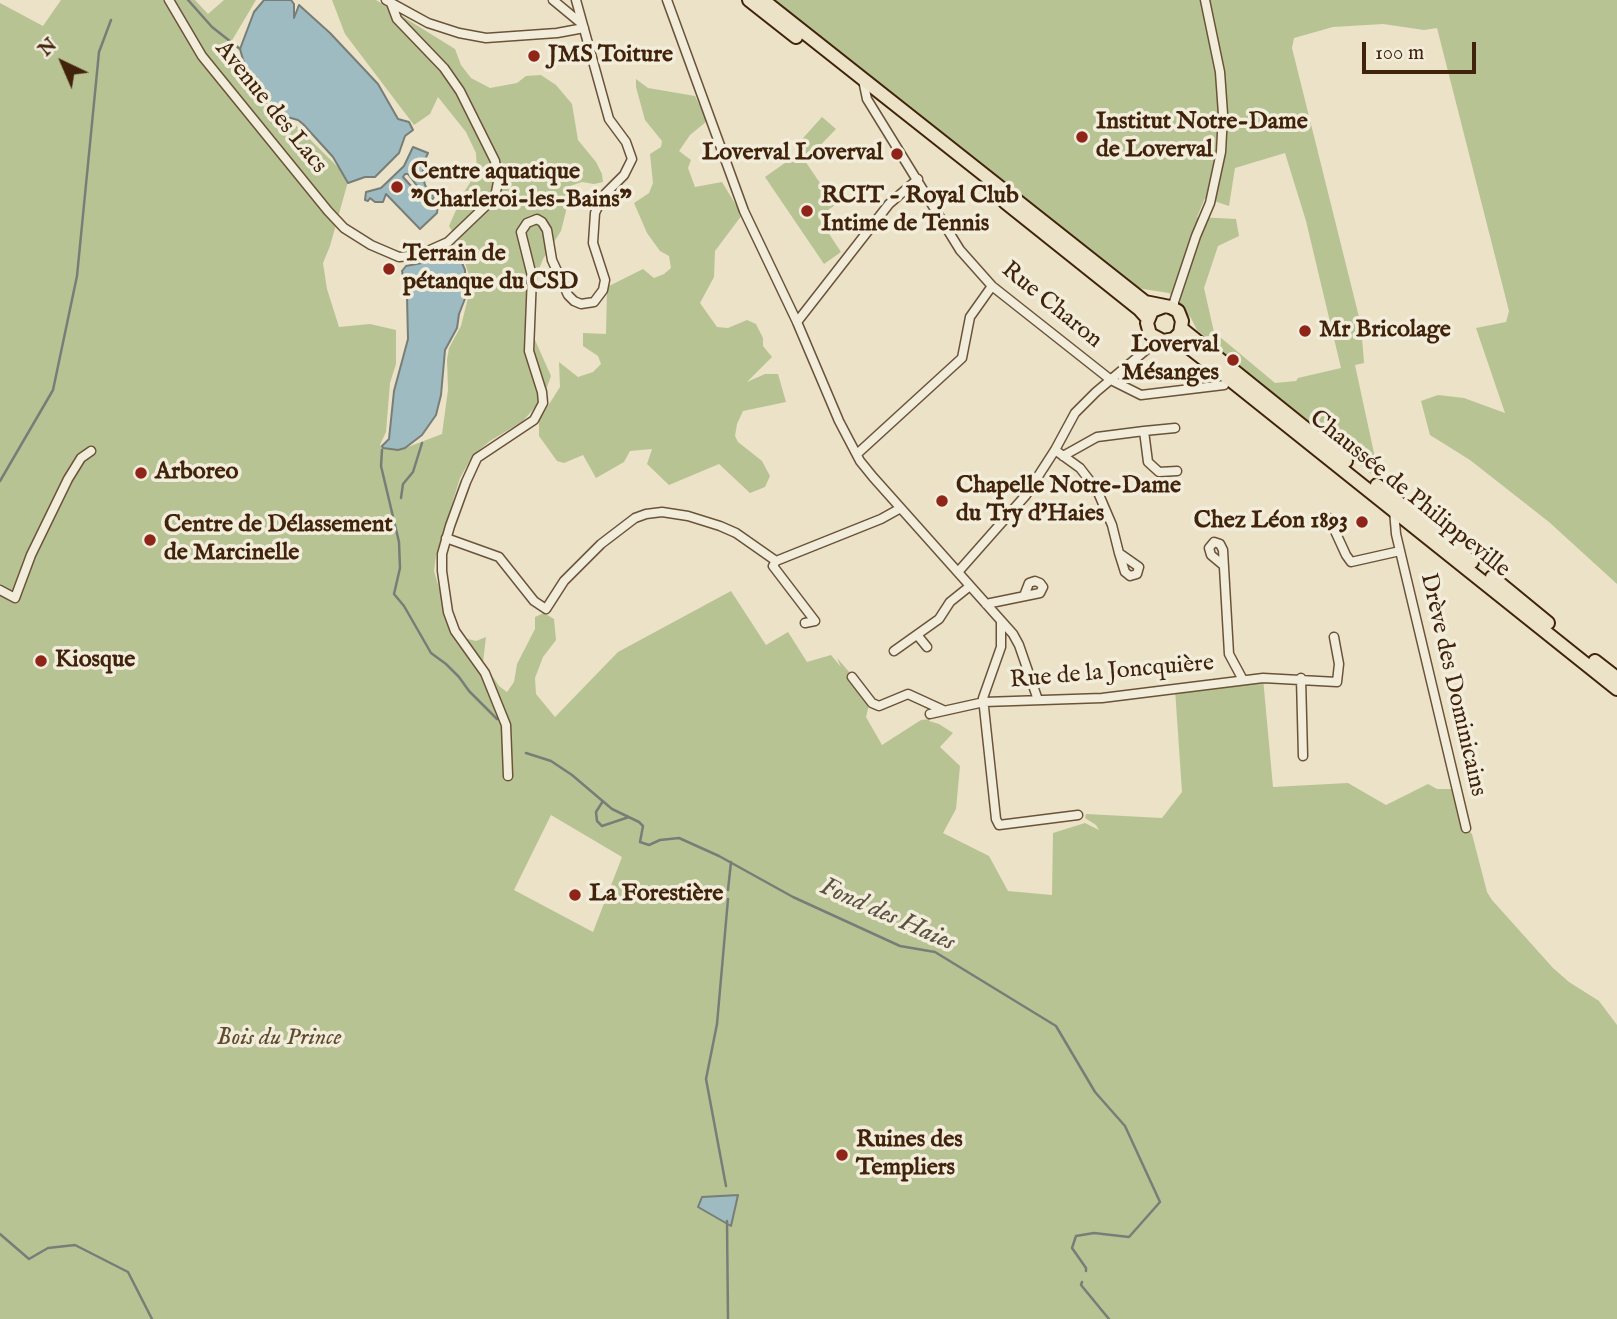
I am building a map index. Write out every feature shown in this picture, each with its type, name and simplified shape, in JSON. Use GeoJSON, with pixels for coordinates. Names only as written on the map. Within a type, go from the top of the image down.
{"type":"FeatureCollection","features":[{"type":"Feature","properties":{"kind":"main road"},"geometry":{"type":"LineString","coordinates":[[749,0],[864,86],[1145,302],[1170,307],[1181,318],[1182,328],[1177,336],[1160,338],[1139,309],[864,86],[763,0]]}},
{"type":"Feature","properties":{"kind":"main road"},"geometry":{"type":"LineString","coordinates":[[1148,319],[1152,311],[1170,307]]}},
{"type":"Feature","properties":{"kind":"main road","name":"Chaussée de Philippeville"},"geometry":{"type":"LineString","coordinates":[[1182,328],[1617,678]]}},
{"type":"Feature","properties":{"kind":"main road","name":"Chaussée de Philippeville"},"geometry":{"type":"LineString","coordinates":[[1160,338],[1187,346],[1617,689]]}},
{"type":"Feature","properties":{"kind":"street","name":"Avenue des Lacs"},"geometry":{"type":"LineString","coordinates":[[169,0],[202,56],[328,211],[344,228],[371,245],[400,257],[419,255],[448,242],[495,197],[498,174],[495,161],[460,90],[444,68],[397,19],[389,2]]}},
{"type":"Feature","properties":{"kind":"street"},"geometry":{"type":"LineString","coordinates":[[552,0],[583,26]]}},
{"type":"Feature","properties":{"kind":"street"},"geometry":{"type":"LineString","coordinates":[[508,776],[506,725],[485,673],[455,631],[448,612],[442,571],[446,538],[477,458],[534,420],[543,403],[529,351],[532,276],[521,232],[527,223],[537,219],[547,230],[552,260],[568,295],[574,301],[581,304],[594,302],[603,290],[605,280],[593,243],[595,213],[604,196],[624,175],[632,159],[626,142],[609,118],[576,0]]}},
{"type":"Feature","properties":{"kind":"street"},"geometry":{"type":"LineString","coordinates":[[667,0],[744,211],[797,322],[839,421],[857,454],[899,509],[1013,634],[1038,700]]}},
{"type":"Feature","properties":{"kind":"street"},"geometry":{"type":"LineString","coordinates":[[1170,307],[1210,203],[1221,152],[1223,114],[1220,72],[1205,0]]}},
{"type":"Feature","properties":{"kind":"street"},"geometry":{"type":"LineString","coordinates":[[389,2],[429,23],[458,33],[486,38],[557,33],[583,26]]}},
{"type":"Feature","properties":{"kind":"street","name":"Rue Charon"},"geometry":{"type":"LineString","coordinates":[[864,86],[867,99],[960,250],[992,286],[1111,380],[1141,395],[1224,385]]}},
{"type":"Feature","properties":{"kind":"street"},"geometry":{"type":"LineString","coordinates":[[797,322],[889,204],[918,180]]}},
{"type":"Feature","properties":{"kind":"street"},"geometry":{"type":"LineString","coordinates":[[857,454],[962,358],[970,317],[992,286]]}},
{"type":"Feature","properties":{"kind":"street"},"geometry":{"type":"LineString","coordinates":[[958,572],[1026,495],[1075,413],[1160,338]]}},
{"type":"Feature","properties":{"kind":"street"},"geometry":{"type":"LineString","coordinates":[[1063,456],[1097,437],[1175,428]]}},
{"type":"Feature","properties":{"kind":"street"},"geometry":{"type":"LineString","coordinates":[[1144,431],[1148,462],[1159,472],[1177,471]]}},
{"type":"Feature","properties":{"kind":"street"},"geometry":{"type":"LineString","coordinates":[[1055,450],[1080,468],[1097,489],[1112,525],[1119,553]]}},
{"type":"Feature","properties":{"kind":"street"},"geometry":{"type":"LineString","coordinates":[[0,590],[15,598],[31,555],[68,479],[81,458],[90,451]]}},
{"type":"Feature","properties":{"kind":"street"},"geometry":{"type":"LineString","coordinates":[[805,623],[815,621],[773,566],[776,561],[881,519],[899,509]]}},
{"type":"Feature","properties":{"kind":"street","name":"Drève des Dominicains"},"geometry":{"type":"LineString","coordinates":[[1394,510],[1394,526],[1466,828]]}},
{"type":"Feature","properties":{"kind":"street"},"geometry":{"type":"LineString","coordinates":[[446,538],[499,557],[534,601],[546,609],[564,581],[601,544],[646,514],[671,513],[720,526],[736,533],[776,561]]}},
{"type":"Feature","properties":{"kind":"street","name":"Drève des Dominicains"},"geometry":{"type":"LineString","coordinates":[[1329,519],[1351,562],[1400,551]]}},
{"type":"Feature","properties":{"kind":"street","name":"Rue de la Joncquière"},"geometry":{"type":"LineString","coordinates":[[1223,565],[1229,654],[1243,680]]}},
{"type":"Feature","properties":{"kind":"street"},"geometry":{"type":"LineString","coordinates":[[894,651],[939,619],[950,602],[970,586]]}},
{"type":"Feature","properties":{"kind":"street"},"geometry":{"type":"LineString","coordinates":[[986,604],[1024,596]]}},
{"type":"Feature","properties":{"kind":"street"},"geometry":{"type":"LineString","coordinates":[[1001,621],[1001,647],[984,691],[996,819],[999,825],[1078,816]]}},
{"type":"Feature","properties":{"kind":"street"},"geometry":{"type":"LineString","coordinates":[[918,636],[927,647]]}},
{"type":"Feature","properties":{"kind":"street","name":"Rue de la Joncquière"},"geometry":{"type":"LineString","coordinates":[[930,714],[984,702],[1127,695],[1243,680],[1301,678],[1336,682],[1339,664],[1334,637]]}},
{"type":"Feature","properties":{"kind":"street"},"geometry":{"type":"LineString","coordinates":[[852,677],[864,695],[879,706],[908,694],[943,710]]}},
{"type":"Feature","properties":{"kind":"street"},"geometry":{"type":"LineString","coordinates":[[1301,678],[1303,756]]}},
{"type":"Feature","properties":{"kind":"green space","name":"Bois du Prince"},"geometry":{"type":"Polygon","coordinates":[[[61,0],[195,0],[208,14],[224,0],[256,0],[231,42],[246,76],[349,178],[323,263],[327,289],[339,327],[370,324],[396,330],[396,364],[390,383],[386,432],[380,445],[386,449],[400,450],[442,434],[448,390],[449,348],[461,326],[470,278],[462,254],[451,240],[452,231],[449,226],[464,192],[477,172],[476,153],[466,132],[438,97],[430,114],[414,125],[345,34],[332,0],[376,0],[455,49],[461,65],[471,78],[490,88],[517,83],[526,76],[541,75],[556,85],[572,104],[578,140],[596,162],[603,182],[582,182],[567,187],[567,207],[561,231],[543,259],[530,292],[531,331],[551,376],[543,398],[523,421],[473,455],[460,478],[436,556],[434,571],[444,605],[460,637],[476,641],[486,637],[483,662],[499,686],[507,692],[514,682],[517,664],[535,629],[535,617],[544,613],[554,619],[556,640],[543,657],[535,678],[536,694],[555,717],[618,652],[731,591],[766,645],[788,632],[807,662],[831,655],[841,667],[837,658],[871,697],[866,717],[882,745],[921,720],[930,719],[929,721],[953,733],[940,747],[960,766],[956,809],[943,833],[989,856],[1008,891],[1052,895],[1053,833],[1085,823],[1099,830],[1085,818],[1086,814],[1162,818],[1182,792],[1175,689],[1263,678],[1273,787],[1348,783],[1386,805],[1428,784],[1437,789],[1453,789],[1462,824],[1472,834],[1487,892],[1492,900],[1553,968],[1599,1001],[1617,1025],[1617,1319],[0,1319],[0,3],[43,26],[61,0]],[[551,815],[514,890],[593,932],[622,857],[551,815]]]}},
{"type":"Feature","properties":{"kind":"green space"},"geometry":{"type":"Polygon","coordinates":[[[772,0],[1617,0],[1617,584],[1549,522],[1470,460],[1430,435],[1421,401],[1438,395],[1464,398],[1505,413],[1476,328],[1506,322],[1509,311],[1437,28],[1424,30],[1383,24],[1333,27],[1294,38],[1292,48],[1361,325],[1364,363],[1355,365],[1380,481],[1289,409],[1197,330],[1191,318],[1169,293],[1126,283],[772,0]],[[1285,153],[1235,168],[1229,206],[1205,198],[1197,217],[1236,219],[1239,236],[1218,246],[1204,288],[1214,332],[1275,383],[1296,381],[1298,378],[1341,368],[1306,221],[1285,153]]]}},
{"type":"Feature","properties":{"kind":"green space"},"geometry":{"type":"Polygon","coordinates":[[[636,79],[648,88],[695,96],[707,121],[690,135],[679,151],[691,160],[688,168],[695,187],[722,182],[742,215],[715,251],[714,277],[700,303],[717,327],[728,328],[747,320],[756,324],[763,338],[763,346],[772,357],[747,382],[765,374],[778,374],[786,402],[743,411],[737,424],[735,436],[738,442],[762,461],[770,476],[765,487],[750,493],[719,464],[669,485],[647,464],[652,449],[630,451],[624,462],[596,478],[583,455],[564,463],[557,461],[539,436],[539,420],[560,387],[559,362],[578,377],[593,372],[601,364],[598,356],[583,346],[583,333],[606,334],[607,287],[643,269],[654,278],[671,268],[669,256],[660,251],[647,233],[634,203],[649,193],[653,183],[650,154],[661,147],[662,141],[645,120],[636,79]]]}},
{"type":"Feature","properties":{"kind":"green space","name":"RCIT - Royal Club Intime de Tennis"},"geometry":{"type":"Polygon","coordinates":[[[822,117],[836,129],[805,161],[835,205],[818,217],[841,252],[824,264],[765,177],[799,153],[795,147],[822,117]]]}},
{"type":"Feature","properties":{"kind":"water"},"geometry":{"type":"Polygon","coordinates":[[[264,0],[291,0],[294,4],[294,18],[299,5],[330,33],[378,84],[398,119],[409,122],[413,130],[405,136],[399,153],[375,177],[365,177],[348,183],[333,157],[303,124],[280,115],[262,99],[248,77],[240,49],[254,12],[264,0]]]}},
{"type":"Feature","properties":{"kind":"water","name":"Centre aquatique \"Charleroi-les-Bains\""},"geometry":{"type":"Polygon","coordinates":[[[413,147],[428,153],[423,164],[423,177],[425,185],[434,197],[432,200],[424,195],[408,174],[403,177],[430,207],[435,203],[438,205],[437,213],[420,229],[386,194],[383,202],[375,202],[370,198],[365,200],[366,192],[381,188],[404,166],[413,147]]]}},
{"type":"Feature","properties":{"kind":"water"},"geometry":{"type":"Polygon","coordinates":[[[449,250],[460,258],[465,270],[466,296],[457,328],[445,350],[441,395],[436,415],[422,435],[405,448],[383,448],[389,439],[394,391],[408,339],[407,297],[402,271],[406,266],[427,262],[449,250]]]}},
{"type":"Feature","properties":{"kind":"water"},"geometry":{"type":"Polygon","coordinates":[[[738,1195],[731,1226],[698,1207],[702,1197],[738,1195]]]}},
{"type":"Feature","properties":{"kind":"waterway","name":"Fond des Haies"},"geometry":{"type":"LineString","coordinates":[[188,0],[212,27],[240,49]]}},
{"type":"Feature","properties":{"kind":"waterway"},"geometry":{"type":"LineString","coordinates":[[0,481],[53,390],[77,276],[99,52],[111,20]]}},
{"type":"Feature","properties":{"kind":"waterway"},"geometry":{"type":"LineString","coordinates":[[401,498],[403,484],[413,472],[422,443]]}},
{"type":"Feature","properties":{"kind":"waterway","name":"Fond des Haies"},"geometry":{"type":"LineString","coordinates":[[382,450],[381,466],[399,542],[400,568],[394,594],[431,653],[446,664],[497,719],[501,719]]}},
{"type":"Feature","properties":{"kind":"waterway","name":"Fond des Haies"},"geometry":{"type":"LineString","coordinates":[[526,753],[551,761],[612,809],[639,822],[643,826],[640,842],[649,845],[660,840],[679,838],[719,856],[793,897],[900,946],[935,952],[1056,1026],[1095,1092],[1125,1126],[1160,1202],[1129,1237],[1094,1233],[1076,1236],[1072,1248],[1086,1271]]}},
{"type":"Feature","properties":{"kind":"waterway"},"geometry":{"type":"LineString","coordinates":[[603,801],[596,812],[597,821],[602,826],[629,817]]}},
{"type":"Feature","properties":{"kind":"waterway"},"geometry":{"type":"LineString","coordinates":[[728,890],[731,862]]}},
{"type":"Feature","properties":{"kind":"waterway"},"geometry":{"type":"LineString","coordinates":[[726,1186],[706,1079],[717,1024],[728,899]]}},
{"type":"Feature","properties":{"kind":"waterway"},"geometry":{"type":"LineString","coordinates":[[727,1221],[728,1319]]}},
{"type":"Feature","properties":{"kind":"waterway"},"geometry":{"type":"LineString","coordinates":[[0,1234],[29,1259],[48,1248],[75,1245],[128,1272],[152,1319]]}},
{"type":"Feature","properties":{"kind":"waterway","name":"Fond des Haies"},"geometry":{"type":"LineString","coordinates":[[1082,1282],[1081,1285],[1109,1319]]}},
{"type":"Feature","properties":{"kind":"place","name":"JMS Toiture"},"geometry":{"type":"Point","coordinates":[534,56]}},
{"type":"Feature","properties":{"kind":"place","name":"Institut Notre-Dame de Loverval"},"geometry":{"type":"Point","coordinates":[1082,137]}},
{"type":"Feature","properties":{"kind":"place","name":"Loverval Loverval"},"geometry":{"type":"Point","coordinates":[897,154]}},
{"type":"Feature","properties":{"kind":"place","name":"Centre aquatique \"Charleroi-les-Bains\""},"geometry":{"type":"Point","coordinates":[397,187]}},
{"type":"Feature","properties":{"kind":"place","name":"RCIT - Royal Club Intime de Tennis"},"geometry":{"type":"Point","coordinates":[807,211]}},
{"type":"Feature","properties":{"kind":"place","name":"Terrain de pétanque du CSD"},"geometry":{"type":"Point","coordinates":[389,269]}},
{"type":"Feature","properties":{"kind":"place","name":"Mr Bricolage"},"geometry":{"type":"Point","coordinates":[1305,331]}},
{"type":"Feature","properties":{"kind":"place","name":"Loverval Mésanges"},"geometry":{"type":"Point","coordinates":[1233,360]}},
{"type":"Feature","properties":{"kind":"place","name":"Arboreo"},"geometry":{"type":"Point","coordinates":[141,473]}},
{"type":"Feature","properties":{"kind":"place","name":"Chapelle Notre-Dame du Try d'Haies"},"geometry":{"type":"Point","coordinates":[942,501]}},
{"type":"Feature","properties":{"kind":"place","name":"Chez Léon 1893"},"geometry":{"type":"Point","coordinates":[1362,522]}},
{"type":"Feature","properties":{"kind":"place","name":"Centre de Délassement de Marcinelle"},"geometry":{"type":"Point","coordinates":[150,540]}},
{"type":"Feature","properties":{"kind":"place","name":"Kiosque"},"geometry":{"type":"Point","coordinates":[41,661]}},
{"type":"Feature","properties":{"kind":"place","name":"La Forestière"},"geometry":{"type":"Point","coordinates":[575,895]}},
{"type":"Feature","properties":{"kind":"place","name":"Ruines des Templiers"},"geometry":{"type":"Point","coordinates":[842,1155]}}]}
